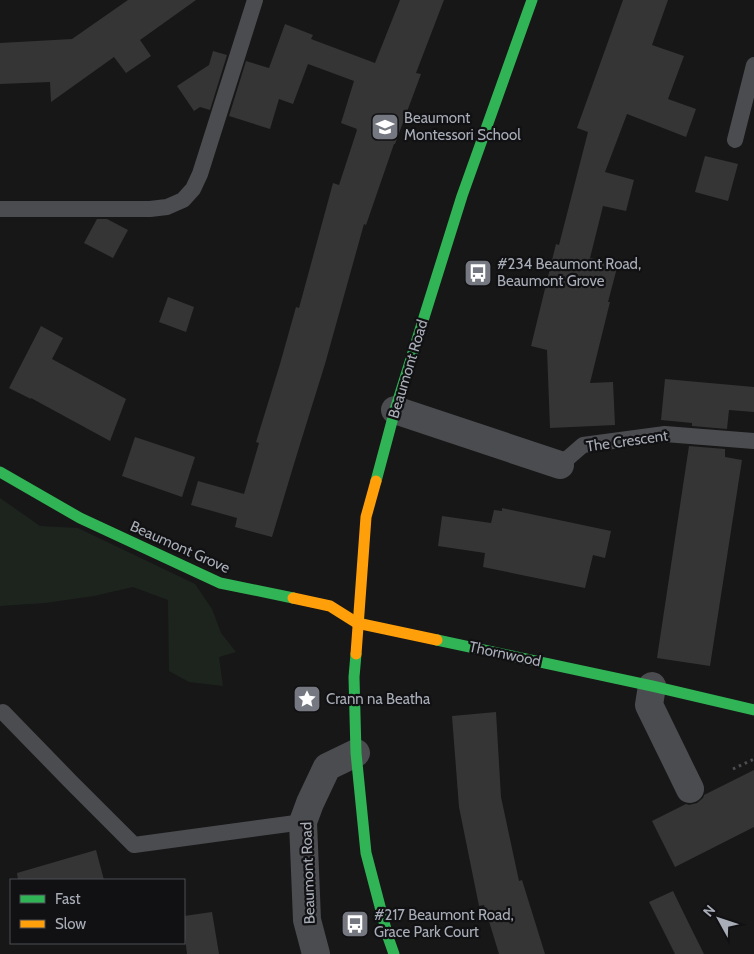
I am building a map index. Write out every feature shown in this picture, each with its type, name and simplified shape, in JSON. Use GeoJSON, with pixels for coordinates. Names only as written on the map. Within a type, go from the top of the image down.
{"type":"FeatureCollection","features":[{"type":"Feature","properties":{"kind":"street","name":"Beaumont Road"},"geometry":{"type":"LineString","coordinates":[[394,954],[366,853],[356,753],[354,676],[366,517],[395,410],[462,196],[532,0]]}},
{"type":"Feature","properties":{"kind":"street","name":"The Crescent"},"geometry":{"type":"LineString","coordinates":[[395,410],[560,465]]}},
{"type":"Feature","properties":{"kind":"street","name":"Beaumont Grove"},"geometry":{"type":"LineString","coordinates":[[0,472],[80,518],[220,583],[330,606],[357,623]]}},
{"type":"Feature","properties":{"kind":"street","name":"Thornwood"},"geometry":{"type":"LineString","coordinates":[[357,623],[652,686],[754,710]]}},
{"type":"Feature","properties":{"kind":"street"},"geometry":{"type":"LineString","coordinates":[[652,686],[650,705],[690,789]]}},
{"type":"Feature","properties":{"kind":"street","name":"Beaumont Road"},"geometry":{"type":"LineString","coordinates":[[316,954],[307,920],[303,822],[326,767],[356,753]]}},
{"type":"Feature","properties":{"kind":"lane"},"geometry":{"type":"LineString","coordinates":[[0,208],[150,209],[167,207],[183,200],[193,189],[200,174],[255,0]]}},
{"type":"Feature","properties":{"kind":"lane"},"geometry":{"type":"LineString","coordinates":[[735,140],[754,65]]}},
{"type":"Feature","properties":{"kind":"lane","name":"The Crescent"},"geometry":{"type":"LineString","coordinates":[[560,465],[583,446],[665,434],[754,442]]}},
{"type":"Feature","properties":{"kind":"lane"},"geometry":{"type":"LineString","coordinates":[[3,712],[134,844],[303,822]]}},
{"type":"Feature","properties":{"kind":"path"},"geometry":{"type":"LineString","coordinates":[[733,769],[754,759]]}},
{"type":"Feature","properties":{"kind":"shaded area"},"geometry":{"type":"Polygon","coordinates":[[[0,498],[40,526],[78,528],[195,584],[212,609],[221,633],[236,652],[219,657],[223,686],[189,682],[169,671],[168,600],[133,587],[94,596],[45,603],[0,606],[0,498]]]}},
{"type":"Feature","properties":{"kind":"building"},"geometry":{"type":"Polygon","coordinates":[[[128,0],[196,0],[140,40],[151,56],[126,73],[114,57],[51,102],[50,82],[0,84],[0,43],[72,39],[128,0]]]}},
{"type":"Feature","properties":{"kind":"building"},"geometry":{"type":"Polygon","coordinates":[[[400,0],[444,0],[416,73],[421,74],[366,225],[364,224],[325,364],[272,537],[235,527],[237,518],[191,505],[198,481],[244,494],[259,443],[256,442],[296,307],[299,308],[333,183],[339,185],[357,130],[341,123],[354,81],[308,64],[293,104],[279,99],[270,129],[229,116],[246,61],[269,68],[285,24],[313,35],[311,39],[375,63],[400,0]]]}},
{"type":"Feature","properties":{"kind":"building"},"geometry":{"type":"Polygon","coordinates":[[[623,0],[668,0],[652,45],[684,56],[668,99],[696,109],[686,137],[627,114],[605,172],[634,180],[626,211],[603,206],[590,258],[618,264],[590,383],[613,382],[615,425],[550,428],[547,350],[531,346],[556,244],[559,245],[588,132],[577,128],[623,0]]]}},
{"type":"Feature","properties":{"kind":"building"},"geometry":{"type":"Polygon","coordinates":[[[213,51],[227,55],[210,110],[200,107],[194,111],[177,86],[209,65],[213,51]]]}},
{"type":"Feature","properties":{"kind":"building"},"geometry":{"type":"Polygon","coordinates":[[[705,156],[738,164],[728,201],[695,192],[705,156]]]}},
{"type":"Feature","properties":{"kind":"building"},"geometry":{"type":"Polygon","coordinates":[[[97,219],[107,219],[128,230],[113,258],[84,243],[97,219]]]}},
{"type":"Feature","properties":{"kind":"building"},"geometry":{"type":"Polygon","coordinates":[[[168,297],[194,307],[186,332],[159,322],[168,297]]]}},
{"type":"Feature","properties":{"kind":"building"},"geometry":{"type":"Polygon","coordinates":[[[41,326],[63,338],[52,359],[126,399],[110,441],[9,388],[41,326]]]}},
{"type":"Feature","properties":{"kind":"building"},"geometry":{"type":"Polygon","coordinates":[[[665,379],[754,387],[754,412],[729,410],[727,429],[692,426],[692,423],[661,420],[665,379]]]}},
{"type":"Feature","properties":{"kind":"building"},"geometry":{"type":"Polygon","coordinates":[[[135,437],[195,457],[182,497],[122,476],[135,437]]]}},
{"type":"Feature","properties":{"kind":"building"},"geometry":{"type":"Polygon","coordinates":[[[689,446],[725,449],[725,457],[742,460],[710,666],[657,658],[689,446]]]}},
{"type":"Feature","properties":{"kind":"building"},"geometry":{"type":"Polygon","coordinates":[[[502,508],[611,531],[605,558],[593,555],[585,588],[483,567],[485,553],[438,546],[442,516],[491,523],[494,510],[502,511],[502,508]]]}},
{"type":"Feature","properties":{"kind":"building"},"geometry":{"type":"Polygon","coordinates":[[[496,712],[501,797],[519,881],[522,880],[545,954],[499,954],[484,905],[479,906],[459,807],[452,716],[496,712]]]}},
{"type":"Feature","properties":{"kind":"building"},"geometry":{"type":"Polygon","coordinates":[[[754,770],[754,827],[675,867],[652,821],[686,804],[697,803],[704,795],[754,770]]]}},
{"type":"Feature","properties":{"kind":"building"},"geometry":{"type":"Polygon","coordinates":[[[96,850],[104,879],[18,879],[17,873],[96,850]]]}},
{"type":"Feature","properties":{"kind":"building"},"geometry":{"type":"Polygon","coordinates":[[[673,891],[704,954],[675,954],[649,902],[673,891]]]}},
{"type":"Feature","properties":{"kind":"building"},"geometry":{"type":"Polygon","coordinates":[[[212,912],[219,954],[187,954],[185,916],[212,912]]]}},
{"type":"Feature","properties":{"kind":"traffic: fast"},"geometry":{"type":"LineString","coordinates":[[376,481],[395,410],[462,196],[532,0]]}},
{"type":"Feature","properties":{"kind":"traffic: fast"},"geometry":{"type":"LineString","coordinates":[[0,472],[80,518],[220,583],[293,598]]}},
{"type":"Feature","properties":{"kind":"traffic: fast"},"geometry":{"type":"LineString","coordinates":[[437,640],[754,710]]}},
{"type":"Feature","properties":{"kind":"traffic: fast"},"geometry":{"type":"LineString","coordinates":[[356,654],[354,677],[356,753],[366,853],[394,954]]}},
{"type":"Feature","properties":{"kind":"traffic: slow"},"geometry":{"type":"LineString","coordinates":[[356,654],[366,517],[376,481]]}},
{"type":"Feature","properties":{"kind":"traffic: slow"},"geometry":{"type":"LineString","coordinates":[[293,598],[330,606],[357,623],[437,640]]}},
{"type":"Feature","properties":{"kind":"place","name":"Beaumont Montessori School"},"geometry":{"type":"Point","coordinates":[385,127]}},
{"type":"Feature","properties":{"kind":"place","name":"#234 Beaumont Road, Beaumont Grove"},"geometry":{"type":"Point","coordinates":[478,273]}},
{"type":"Feature","properties":{"kind":"place","name":"Crann na Beatha"},"geometry":{"type":"Point","coordinates":[307,699]}},
{"type":"Feature","properties":{"kind":"place","name":"#217 Beaumont Road, Grace Park Court"},"geometry":{"type":"Point","coordinates":[355,924]}}]}
